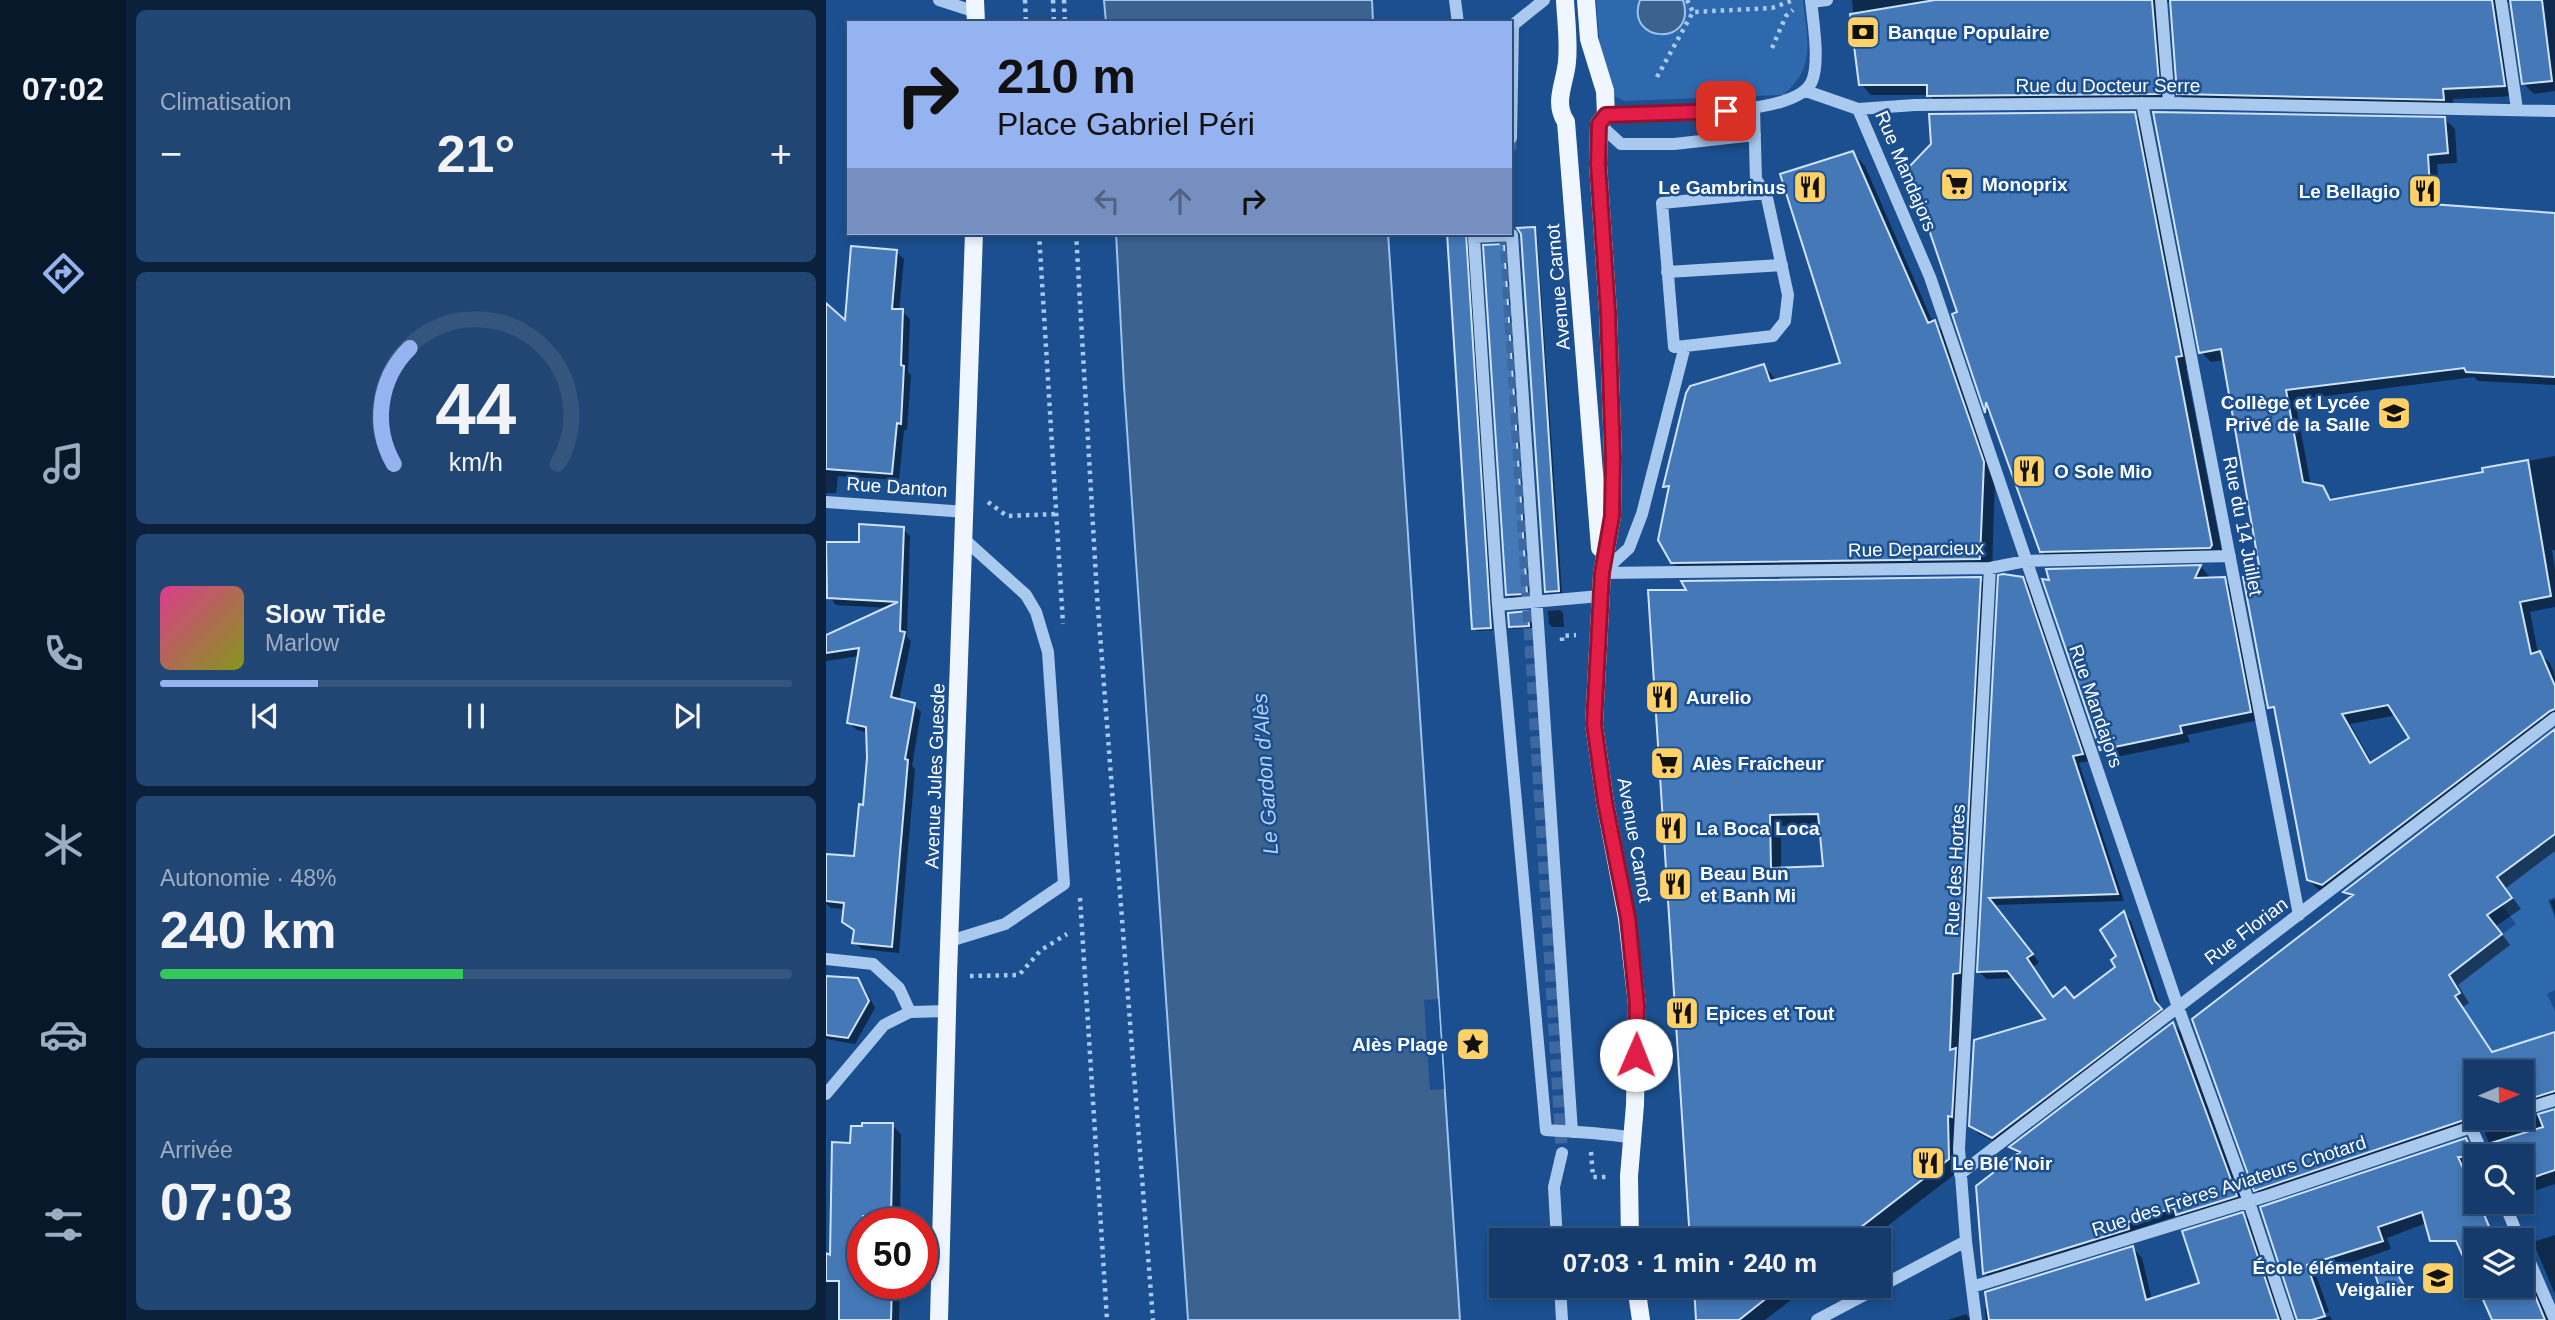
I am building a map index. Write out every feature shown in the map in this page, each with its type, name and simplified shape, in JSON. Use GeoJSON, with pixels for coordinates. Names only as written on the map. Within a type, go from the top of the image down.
{"type":"FeatureCollection","features":[{"type":"Feature","properties":{"kind":"main road","name":"Avenue Carnot"},"geometry":{"type":"LineString","coordinates":[[1565,0],[1567,63],[1559,103],[1566,122],[1602,573],[1594,724],[1605,802],[1628,918],[1637,1005],[1634,1138],[1629,1176],[1630,1228]]}},
{"type":"Feature","properties":{"kind":"main road","name":"Avenue Carnot"},"geometry":{"type":"LineString","coordinates":[[1586,0],[1589,39],[1605,91],[1598,164],[1608,312],[1613,457],[1612,516],[1602,573]]}},
{"type":"Feature","properties":{"kind":"main road"},"geometry":{"type":"LineString","coordinates":[[1566,122],[1577,128],[1602,119]]}},
{"type":"Feature","properties":{"kind":"main road","name":"Avenue Jules Guesde"},"geometry":{"type":"LineString","coordinates":[[939,1320],[974,235]]}},
{"type":"Feature","properties":{"kind":"main road"},"geometry":{"type":"LineString","coordinates":[[1638,1298],[1641,1320]]}},
{"type":"Feature","properties":{"kind":"street"},"geometry":{"type":"LineString","coordinates":[[939,0],[976,12]]}},
{"type":"Feature","properties":{"kind":"street"},"geometry":{"type":"LineString","coordinates":[[1455,0],[1458,21]]}},
{"type":"Feature","properties":{"kind":"street"},"geometry":{"type":"LineString","coordinates":[[1512,73],[1513,24],[1545,0]]}},
{"type":"Feature","properties":{"kind":"street"},"geometry":{"type":"LineString","coordinates":[[1602,119],[1754,109],[1781,104],[1806,91],[1813,79],[1815,59],[1808,4],[1827,0]]}},
{"type":"Feature","properties":{"kind":"street"},"geometry":{"type":"LineString","coordinates":[[2161,0],[2169,103]]}},
{"type":"Feature","properties":{"kind":"street"},"geometry":{"type":"LineString","coordinates":[[2501,0],[2517,109]]}},
{"type":"Feature","properties":{"kind":"street","name":"Rue du Docteur Serre"},"geometry":{"type":"LineString","coordinates":[[1806,91],[1858,109],[1915,105],[2169,103],[2555,111]]}},
{"type":"Feature","properties":{"kind":"street","name":"Rue du 14 Juillet"},"geometry":{"type":"LineString","coordinates":[[2142,103],[2299,915]]}},
{"type":"Feature","properties":{"kind":"street"},"geometry":{"type":"LineString","coordinates":[[1754,109],[1756,180],[1766,193],[1782,265],[1788,295],[1785,321],[1773,336],[1674,346],[1662,203],[1766,193]]}},
{"type":"Feature","properties":{"kind":"street","name":"Rue Mandajors"},"geometry":{"type":"LineString","coordinates":[[1858,109],[1930,277],[2178,1007],[2249,1202],[2288,1320]]}},
{"type":"Feature","properties":{"kind":"street"},"geometry":{"type":"LineString","coordinates":[[1602,119],[1620,144],[1674,144],[1755,135]]}},
{"type":"Feature","properties":{"kind":"street"},"geometry":{"type":"LineString","coordinates":[[1487,235],[1474,237],[1498,605],[1546,1130],[1599,1132],[1634,1138]]}},
{"type":"Feature","properties":{"kind":"street"},"geometry":{"type":"LineString","coordinates":[[1512,235],[1572,1132]]}},
{"type":"Feature","properties":{"kind":"street"},"geometry":{"type":"LineString","coordinates":[[1667,272],[1782,265]]}},
{"type":"Feature","properties":{"kind":"street"},"geometry":{"type":"LineString","coordinates":[[1602,573],[1629,548],[1642,514],[1685,346]]}},
{"type":"Feature","properties":{"kind":"street","name":"Rue Danton"},"geometry":{"type":"LineString","coordinates":[[826,502],[966,512]]}},
{"type":"Feature","properties":{"kind":"street"},"geometry":{"type":"LineString","coordinates":[[950,941],[1004,924],[1063,884],[1048,652],[1036,612],[1026,595],[965,540]]}},
{"type":"Feature","properties":{"kind":"street","name":"Rue Deparcieux"},"geometry":{"type":"LineString","coordinates":[[1602,573],[1990,568],[2026,561],[2230,556]]}},
{"type":"Feature","properties":{"kind":"street","name":"Rue des Hortes"},"geometry":{"type":"LineString","coordinates":[[1976,1320],[1966,1241],[1959,1149],[1990,568]]}},
{"type":"Feature","properties":{"kind":"street"},"geometry":{"type":"LineString","coordinates":[[1498,605],[1601,596]]}},
{"type":"Feature","properties":{"kind":"street","name":"Rue Florian"},"geometry":{"type":"LineString","coordinates":[[1961,1174],[2555,718]]}},
{"type":"Feature","properties":{"kind":"street"},"geometry":{"type":"LineString","coordinates":[[826,959],[873,964],[899,988],[910,1012]]}},
{"type":"Feature","properties":{"kind":"street"},"geometry":{"type":"LineString","coordinates":[[826,1094],[884,1025],[910,1012],[948,1011]]}},
{"type":"Feature","properties":{"kind":"street"},"geometry":{"type":"LineString","coordinates":[[2534,1106],[2555,1100]]}},
{"type":"Feature","properties":{"kind":"street","name":"Rue des Frères Aviateurs Chotard"},"geometry":{"type":"LineString","coordinates":[[1972,1287],[2249,1202],[2464,1129]]}},
{"type":"Feature","properties":{"kind":"street"},"geometry":{"type":"LineString","coordinates":[[1556,1228],[1554,1186],[1563,1153]]}},
{"type":"Feature","properties":{"kind":"street"},"geometry":{"type":"LineString","coordinates":[[1817,1320],[1966,1241]]}},
{"type":"Feature","properties":{"kind":"street"},"geometry":{"type":"LineString","coordinates":[[2534,1272],[2555,1320]]}},
{"type":"Feature","properties":{"kind":"street"},"geometry":{"type":"LineString","coordinates":[[1561,1298],[1562,1320]]}},
{"type":"Feature","properties":{"kind":"path"},"geometry":{"type":"LineString","coordinates":[[1025,0],[1029,21]]}},
{"type":"Feature","properties":{"kind":"path"},"geometry":{"type":"LineString","coordinates":[[1053,0],[1054,21]]}},
{"type":"Feature","properties":{"kind":"path"},"geometry":{"type":"LineString","coordinates":[[1064,0],[1065,21]]}},
{"type":"Feature","properties":{"kind":"path"},"geometry":{"type":"LineString","coordinates":[[1687,0],[1693,12]]}},
{"type":"Feature","properties":{"kind":"path"},"geometry":{"type":"LineString","coordinates":[[1693,12],[1772,8],[1790,1]]}},
{"type":"Feature","properties":{"kind":"path"},"geometry":{"type":"LineString","coordinates":[[1772,48],[1790,11],[1808,4]]}},
{"type":"Feature","properties":{"kind":"path"},"geometry":{"type":"LineString","coordinates":[[1657,77],[1693,12]]}},
{"type":"Feature","properties":{"kind":"path"},"geometry":{"type":"LineString","coordinates":[[1076,235],[1097,596],[1153,1320]]}},
{"type":"Feature","properties":{"kind":"path"},"geometry":{"type":"LineString","coordinates":[[1007,516],[1056,514]]}},
{"type":"Feature","properties":{"kind":"path"},"geometry":{"type":"LineString","coordinates":[[992,976],[1019,975],[1041,950],[1067,934]]}},
{"type":"Feature","properties":{"kind":"path"},"geometry":{"type":"LineString","coordinates":[[1591,1142],[1593,1177]]}},
{"type":"Feature","properties":{"kind":"shaded area"},"geometry":{"type":"Polygon","coordinates":[[[1596,0],[1803,0],[1807,40],[1805,63],[1801,74],[1783,95],[1624,101],[1614,96],[1602,75],[1596,0]]]}},
{"type":"Feature","properties":{"kind":"shaded area"},"geometry":{"type":"Polygon","coordinates":[[[2555,834],[2555,897],[2548,900],[2555,919],[2555,990],[2547,994],[2555,1011],[2555,1032],[2512,1046],[2517,1060],[2497,1060],[2455,996],[2460,992],[2445,969],[2468,960],[2516,924],[2502,905],[2512,897],[2497,877],[2555,834]]]}},
{"type":"Feature","properties":{"kind":"water"},"geometry":{"type":"Polygon","coordinates":[[[1104,0],[1372,0],[1373,21],[1106,21],[1104,0]]]}},
{"type":"Feature","properties":{"kind":"water"},"geometry":{"type":"Polygon","coordinates":[[[1640,0],[1683,0],[1685,15],[1680,26],[1672,32],[1651,32],[1642,25],[1638,15],[1640,0]]]}},
{"type":"Feature","properties":{"kind":"water","name":"Le Gardon d'Alès"},"geometry":{"type":"Polygon","coordinates":[[[1116,235],[1388,235],[1460,1320],[1188,1320],[1124,386],[1116,235]]]}},
{"type":"Feature","properties":{"kind":"pier"},"geometry":{"type":"Polygon","coordinates":[[[1438,999],[1444,1089],[1430,1090],[1424,1000],[1438,999]]]}},
{"type":"Feature","properties":{"kind":"building"},"geometry":{"type":"Polygon","coordinates":[[[1935,0],[2152,0],[2160,94],[1927,96],[1927,85],[1859,85],[1850,14],[1935,0]]]}},
{"type":"Feature","properties":{"kind":"building"},"geometry":{"type":"Polygon","coordinates":[[[2170,0],[2492,0],[2505,86],[2443,89],[2444,100],[2177,94],[2170,0]]]}},
{"type":"Feature","properties":{"kind":"building"},"geometry":{"type":"Polygon","coordinates":[[[2510,0],[2542,0],[2552,81],[2522,84],[2510,0]]]}},
{"type":"Feature","properties":{"kind":"building"},"geometry":{"type":"Polygon","coordinates":[[[2135,112],[2182,356],[2176,357],[2212,545],[2210,548],[2040,552],[1986,402],[1985,413],[1952,314],[1957,312],[1908,168],[1931,144],[1929,114],[2135,112]]]}},
{"type":"Feature","properties":{"kind":"building"},"geometry":{"type":"Polygon","coordinates":[[[2153,112],[2445,117],[2448,153],[2428,155],[2431,204],[2555,213],[2555,377],[2466,372],[2464,368],[2286,390],[2303,482],[2323,486],[2330,500],[2483,472],[2482,468],[2528,460],[2551,596],[2520,602],[2531,654],[2540,651],[2555,686],[2555,709],[2322,885],[2307,880],[2274,707],[2268,708],[2243,577],[2261,577],[2221,349],[2199,353],[2153,112]],[[2388,705],[2342,714],[2370,763],[2409,738],[2388,705]]]}},
{"type":"Feature","properties":{"kind":"building"},"geometry":{"type":"Polygon","coordinates":[[[1853,151],[1928,323],[1935,320],[1984,462],[1980,559],[1671,563],[1658,540],[1669,486],[1663,487],[1690,386],[1764,364],[1770,381],[1840,363],[1780,174],[1853,151]]]}},
{"type":"Feature","properties":{"kind":"building"},"geometry":{"type":"Polygon","coordinates":[[[1535,227],[1559,591],[1545,592],[1521,234],[1517,228],[1535,227]]]}},
{"type":"Feature","properties":{"kind":"building"},"geometry":{"type":"Polygon","coordinates":[[[1447,235],[1466,235],[1491,628],[1472,629],[1447,235]]]}},
{"type":"Feature","properties":{"kind":"building"},"geometry":{"type":"Polygon","coordinates":[[[1504,244],[1527,594],[1506,595],[1483,245],[1504,244]]]}},
{"type":"Feature","properties":{"kind":"building"},"geometry":{"type":"Polygon","coordinates":[[[851,246],[897,250],[892,309],[903,309],[901,365],[904,366],[901,424],[897,423],[892,474],[826,469],[826,303],[845,320],[851,246]]]}},
{"type":"Feature","properties":{"kind":"building"},"geometry":{"type":"Polygon","coordinates":[[[859,524],[904,527],[900,631],[905,632],[891,697],[915,703],[905,759],[908,760],[892,947],[852,943],[854,930],[842,922],[844,903],[826,901],[826,854],[854,856],[859,804],[863,805],[867,758],[866,727],[847,723],[859,648],[826,653],[826,635],[898,602],[827,598],[826,542],[859,542],[859,524]]]}},
{"type":"Feature","properties":{"kind":"building"},"geometry":{"type":"Polygon","coordinates":[[[2201,565],[2195,578],[2225,577],[2251,712],[2180,726],[2182,733],[2100,750],[2042,579],[2049,580],[2046,569],[2201,565]]]}},
{"type":"Feature","properties":{"kind":"building"},"geometry":{"type":"Polygon","coordinates":[[[1998,575],[2023,577],[2083,754],[2073,756],[2118,894],[1989,898],[2033,954],[2027,958],[2053,997],[2065,987],[2074,998],[2115,967],[2111,960],[2116,956],[2100,930],[2124,911],[2155,1001],[2162,1009],[1992,1138],[1969,1126],[1974,1040],[2045,1019],[2007,971],[1977,972],[1998,575]]]}},
{"type":"Feature","properties":{"kind":"building"},"geometry":{"type":"Polygon","coordinates":[[[1981,577],[1960,973],[1953,974],[1950,1050],[1956,1048],[1952,1117],[1948,1116],[1949,1159],[1860,1228],[1689,1228],[1648,590],[1686,590],[1681,581],[1981,577]],[[1818,814],[1770,815],[1771,868],[1823,866],[1818,814]]]}},
{"type":"Feature","properties":{"kind":"building"},"geometry":{"type":"Polygon","coordinates":[[[1528,611],[1529,626],[1509,627],[1508,613],[1528,611]]]}},
{"type":"Feature","properties":{"kind":"building"},"geometry":{"type":"Polygon","coordinates":[[[2555,729],[2555,834],[2497,877],[2512,898],[2487,915],[2502,934],[2449,975],[2460,993],[2455,996],[2492,1052],[2555,1032],[2555,1091],[2534,1097],[2534,1060],[2464,1060],[2464,1120],[2254,1191],[2192,1019],[2353,895],[2343,892],[2555,729]]]}},
{"type":"Feature","properties":{"kind":"building"},"geometry":{"type":"Polygon","coordinates":[[[826,976],[858,978],[869,1001],[848,1038],[826,1035],[826,976]]]}},
{"type":"Feature","properties":{"kind":"building"},"geometry":{"type":"Polygon","coordinates":[[[2173,1022],[2237,1196],[2176,1215],[2174,1208],[2150,1215],[2128,1222],[2129,1229],[1983,1274],[1976,1186],[2020,1152],[2009,1147],[2173,1022]]]}},
{"type":"Feature","properties":{"kind":"building"},"geometry":{"type":"Polygon","coordinates":[[[2555,1109],[2555,1170],[2534,1177],[2534,1144],[2488,1144],[2543,1127],[2538,1114],[2555,1109]]]}},
{"type":"Feature","properties":{"kind":"building"},"geometry":{"type":"Polygon","coordinates":[[[862,1123],[893,1123],[891,1208],[847,1208],[847,1299],[892,1299],[891,1320],[839,1320],[839,1281],[826,1281],[826,1253],[830,1255],[832,1142],[850,1143],[851,1126],[862,1126],[862,1123]]]}},
{"type":"Feature","properties":{"kind":"building"},"geometry":{"type":"Polygon","coordinates":[[[2466,1138],[2469,1144],[2464,1144],[2464,1157],[2458,1157],[2464,1170],[2464,1214],[2484,1214],[2490,1228],[2464,1228],[2464,1259],[2456,1241],[2430,1241],[2422,1212],[2378,1227],[2383,1241],[2307,1265],[2325,1316],[2312,1320],[2297,1320],[2260,1207],[2466,1138]]]}},
{"type":"Feature","properties":{"kind":"building"},"geometry":{"type":"Polygon","coordinates":[[[2243,1212],[2279,1320],[1989,1320],[1985,1292],[2133,1246],[2146,1300],[2199,1283],[2182,1231],[2243,1212]]]}},
{"type":"Feature","properties":{"kind":"building"},"geometry":{"type":"Polygon","coordinates":[[[2394,1268],[2405,1287],[2382,1296],[2375,1274],[2394,1268]]]}},
{"type":"Feature","properties":{"kind":"building"},"geometry":{"type":"Polygon","coordinates":[[[2534,1293],[2545,1320],[2492,1320],[2482,1298],[2534,1298],[2534,1293]]]}},
{"type":"Feature","properties":{"kind":"building"},"geometry":{"type":"Polygon","coordinates":[[[1695,1298],[1767,1298],[1739,1320],[1696,1320],[1695,1298]]]}},
{"type":"Feature","properties":{"kind":"tunnel"},"geometry":{"type":"LineString","coordinates":[[1505,235],[1562,1153]]}},
{"type":"Feature","properties":{"kind":"place","name":"Banque Populaire"},"geometry":{"type":"Point","coordinates":[1863,32]}},
{"type":"Feature","properties":{"kind":"place","name":"Monoprix"},"geometry":{"type":"Point","coordinates":[1957,184]}},
{"type":"Feature","properties":{"kind":"place","name":"Le Gambrinus"},"geometry":{"type":"Point","coordinates":[1810,187]}},
{"type":"Feature","properties":{"kind":"place","name":"Le Bellagio"},"geometry":{"type":"Point","coordinates":[2425,191]}},
{"type":"Feature","properties":{"kind":"place","name":"Collège et Lycée Privé de la Salle"},"geometry":{"type":"Point","coordinates":[2394,413]}},
{"type":"Feature","properties":{"kind":"place","name":"O Sole Mio"},"geometry":{"type":"Point","coordinates":[2029,471]}},
{"type":"Feature","properties":{"kind":"place","name":"Aurelio"},"geometry":{"type":"Point","coordinates":[1662,697]}},
{"type":"Feature","properties":{"kind":"place","name":"Alès Fraîcheur"},"geometry":{"type":"Point","coordinates":[1667,763]}},
{"type":"Feature","properties":{"kind":"place","name":"La Boca Loca"},"geometry":{"type":"Point","coordinates":[1671,828]}},
{"type":"Feature","properties":{"kind":"place","name":"Beau Bun et Banh Mi"},"geometry":{"type":"Point","coordinates":[1675,884]}},
{"type":"Feature","properties":{"kind":"place","name":"Epices et Tout"},"geometry":{"type":"Point","coordinates":[1682,1013]}},
{"type":"Feature","properties":{"kind":"place","name":"Alès Plage"},"geometry":{"type":"Point","coordinates":[1473,1044]}},
{"type":"Feature","properties":{"kind":"place","name":"Le Blé Noir"},"geometry":{"type":"Point","coordinates":[1928,1163]}},
{"type":"Feature","properties":{"kind":"place","name":"École élémentaire Veigalier"},"geometry":{"type":"Point","coordinates":[2438,1278]}},
{"type":"Feature","properties":{"kind":"route"},"geometry":{"type":"LineString","coordinates":[[1636,1055],[1637,1005],[1628,918],[1605,802],[1594,724],[1602,573],[1612,516],[1613,457],[1608,312],[1598,164],[1599,124],[1606,115],[1726,111]]}}]}
